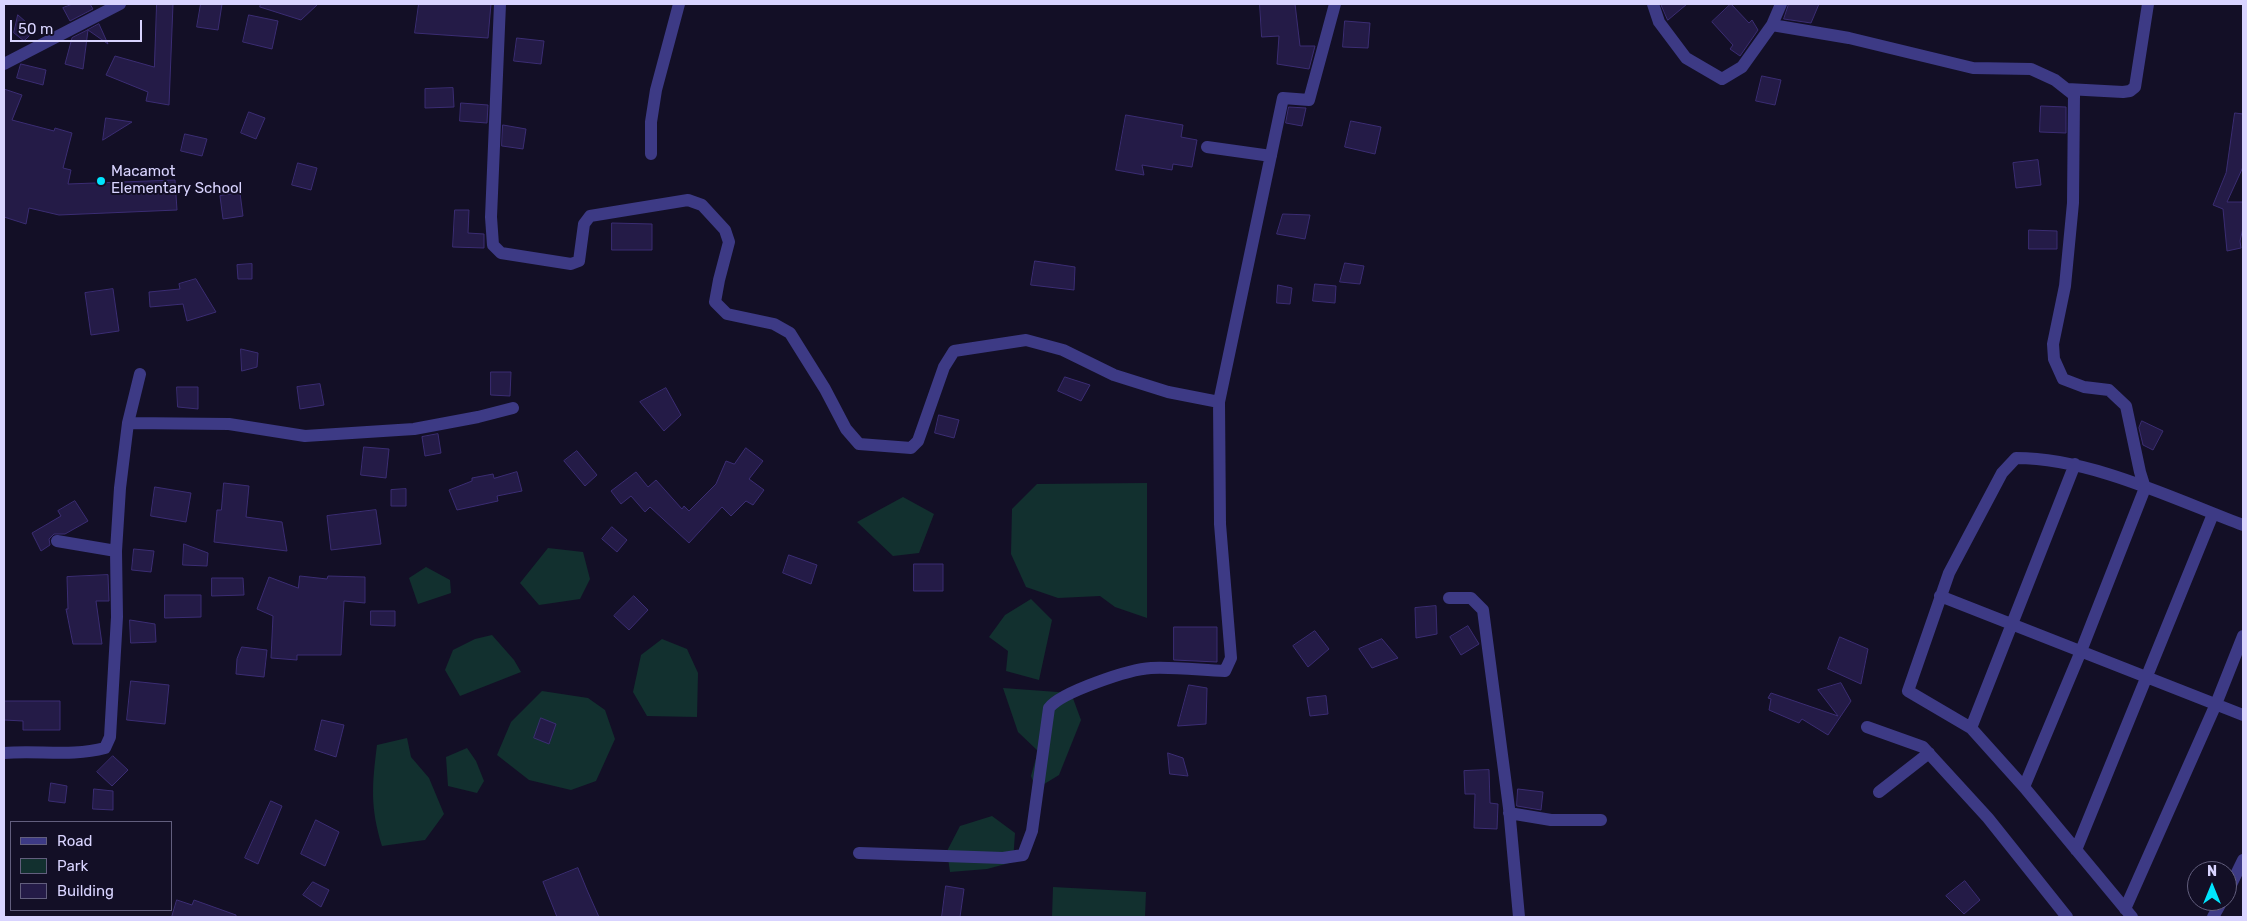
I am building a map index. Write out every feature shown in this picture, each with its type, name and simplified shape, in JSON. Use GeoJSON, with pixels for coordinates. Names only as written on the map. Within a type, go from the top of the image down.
{"type":"FeatureCollection","features":[{"type":"Feature","properties":{"kind":"street"},"geometry":{"type":"LineString","coordinates":[[4,64],[120,4]]}},
{"type":"Feature","properties":{"kind":"street"},"geometry":{"type":"LineString","coordinates":[[500,4],[491,217],[493,245],[501,253],[571,264],[579,261],[584,224],[590,216],[688,200],[702,205],[725,230],[729,242],[718,280],[715,302],[727,314],[774,324],[790,333],[825,389],[846,429],[859,444],[910,448],[918,441],[944,367],[954,351],[1026,340],[1062,350],[1114,375],[1168,392],[1218,402]]}},
{"type":"Feature","properties":{"kind":"street"},"geometry":{"type":"LineString","coordinates":[[651,154],[650,122],[656,90],[679,4]]}},
{"type":"Feature","properties":{"kind":"street"},"geometry":{"type":"LineString","coordinates":[[859,853],[1003,858],[1023,855],[1032,831],[1049,708],[1054,702],[1087,685],[1149,668],[1224,670],[1231,658],[1220,524],[1218,402],[1283,98],[1308,100],[1335,4]]}},
{"type":"Feature","properties":{"kind":"street"},"geometry":{"type":"LineString","coordinates":[[1653,4],[1658,22],[1686,58],[1722,79],[1742,67],[1772,25],[1781,4]]}},
{"type":"Feature","properties":{"kind":"street"},"geometry":{"type":"LineString","coordinates":[[2067,89],[2123,92],[2130,91],[2135,87],[2148,4]]}},
{"type":"Feature","properties":{"kind":"street"},"geometry":{"type":"LineString","coordinates":[[1772,25],[1849,38],[1973,68],[2031,69],[2055,80],[2074,95],[2073,203],[2065,286],[2053,344],[2054,359],[2063,379],[2084,387],[2109,390],[2126,406],[2145,488],[2081,651],[2024,787]]}},
{"type":"Feature","properties":{"kind":"street"},"geometry":{"type":"LineString","coordinates":[[1207,147],[1271,156]]}},
{"type":"Feature","properties":{"kind":"street"},"geometry":{"type":"LineString","coordinates":[[4,753],[23,751],[72,753],[105,748],[110,737],[120,488],[128,423],[140,374]]}},
{"type":"Feature","properties":{"kind":"street"},"geometry":{"type":"LineString","coordinates":[[128,423],[229,424],[305,436],[414,429],[478,417],[513,408]]}},
{"type":"Feature","properties":{"kind":"street"},"geometry":{"type":"LineString","coordinates":[[2243,526],[2145,488],[2075,464],[2016,458],[2002,473],[1949,573],[1908,691],[1971,728],[2024,787],[2129,913],[2243,636]]}},
{"type":"Feature","properties":{"kind":"street"},"geometry":{"type":"LineString","coordinates":[[1971,728],[2075,464]]}},
{"type":"Feature","properties":{"kind":"street"},"geometry":{"type":"LineString","coordinates":[[2076,850],[2148,678],[2213,514]]}},
{"type":"Feature","properties":{"kind":"street"},"geometry":{"type":"LineString","coordinates":[[57,541],[116,551]]}},
{"type":"Feature","properties":{"kind":"street"},"geometry":{"type":"LineString","coordinates":[[1940,596],[2243,715]]}},
{"type":"Feature","properties":{"kind":"street"},"geometry":{"type":"LineString","coordinates":[[1448,598],[1471,598],[1482,610],[1509,813],[1519,917]]}},
{"type":"Feature","properties":{"kind":"street"},"geometry":{"type":"LineString","coordinates":[[1867,727],[1923,747],[1988,818],[2067,917]]}},
{"type":"Feature","properties":{"kind":"street"},"geometry":{"type":"LineString","coordinates":[[1879,792],[1929,753]]}},
{"type":"Feature","properties":{"kind":"street"},"geometry":{"type":"LineString","coordinates":[[1509,813],[1551,820],[1600,820]]}},
{"type":"Feature","properties":{"kind":"street"},"geometry":{"type":"LineString","coordinates":[[2237,872],[2243,860]]}},
{"type":"Feature","properties":{"kind":"green space"},"geometry":{"type":"Polygon","coordinates":[[[1147,483],[1147,618],[1115,607],[1100,596],[1058,598],[1026,587],[1011,554],[1012,509],[1037,484],[1147,483]]]}},
{"type":"Feature","properties":{"kind":"green space"},"geometry":{"type":"Polygon","coordinates":[[[903,497],[934,514],[919,553],[893,556],[857,522],[903,497]]]}},
{"type":"Feature","properties":{"kind":"green space"},"geometry":{"type":"Polygon","coordinates":[[[548,548],[583,552],[590,579],[580,599],[539,605],[520,583],[548,548]]]}},
{"type":"Feature","properties":{"kind":"green space"},"geometry":{"type":"Polygon","coordinates":[[[426,567],[450,580],[451,593],[418,604],[409,578],[426,567]]]}},
{"type":"Feature","properties":{"kind":"green space"},"geometry":{"type":"Polygon","coordinates":[[[1031,599],[1052,620],[1039,680],[1006,671],[1008,651],[989,637],[1005,615],[1031,599]]]}},
{"type":"Feature","properties":{"kind":"green space"},"geometry":{"type":"Polygon","coordinates":[[[492,635],[514,660],[521,672],[460,696],[445,670],[453,650],[475,639],[492,635]]]}},
{"type":"Feature","properties":{"kind":"green space"},"geometry":{"type":"Polygon","coordinates":[[[662,639],[687,649],[698,673],[697,717],[647,716],[633,692],[641,655],[662,639]]]}},
{"type":"Feature","properties":{"kind":"green space"},"geometry":{"type":"Polygon","coordinates":[[[1003,688],[1071,693],[1081,720],[1059,775],[1036,789],[1031,776],[1038,751],[1018,732],[1003,688]]]}},
{"type":"Feature","properties":{"kind":"green space"},"geometry":{"type":"Polygon","coordinates":[[[542,691],[588,698],[605,710],[615,739],[596,781],[571,790],[529,780],[497,755],[511,722],[542,691]]]}},
{"type":"Feature","properties":{"kind":"green space"},"geometry":{"type":"Polygon","coordinates":[[[407,738],[411,757],[429,778],[444,814],[425,840],[382,846],[375,819],[373,796],[377,745],[407,738]]]}},
{"type":"Feature","properties":{"kind":"green space"},"geometry":{"type":"Polygon","coordinates":[[[467,748],[476,761],[484,781],[477,793],[448,786],[446,757],[467,748]]]}},
{"type":"Feature","properties":{"kind":"green space"},"geometry":{"type":"Polygon","coordinates":[[[992,816],[1015,833],[1013,862],[987,869],[950,872],[947,851],[960,826],[992,816]]]}},
{"type":"Feature","properties":{"kind":"green space"},"geometry":{"type":"Polygon","coordinates":[[[1053,887],[1146,892],[1145,917],[1052,917],[1053,887]]]}},
{"type":"Feature","properties":{"kind":"building"},"geometry":{"type":"Polygon","coordinates":[[[73,4],[90,4],[93,9],[70,21],[63,8],[73,4]]]}},
{"type":"Feature","properties":{"kind":"building"},"geometry":{"type":"Polygon","coordinates":[[[157,4],[173,4],[169,105],[146,101],[148,92],[106,75],[115,56],[154,67],[157,4]]]}},
{"type":"Feature","properties":{"kind":"building"},"geometry":{"type":"Polygon","coordinates":[[[201,4],[222,4],[218,30],[197,27],[201,4]]]}},
{"type":"Feature","properties":{"kind":"building"},"geometry":{"type":"Polygon","coordinates":[[[261,4],[318,4],[301,20],[260,7],[261,4]]]}},
{"type":"Feature","properties":{"kind":"building"},"geometry":{"type":"Polygon","coordinates":[[[419,4],[491,4],[488,38],[415,33],[419,4]]]}},
{"type":"Feature","properties":{"kind":"building"},"geometry":{"type":"Polygon","coordinates":[[[1260,4],[1295,4],[1300,46],[1315,46],[1309,69],[1277,64],[1279,36],[1262,37],[1260,4]]]}},
{"type":"Feature","properties":{"kind":"building"},"geometry":{"type":"Polygon","coordinates":[[[1661,4],[1687,4],[1668,20],[1661,4]]]}},
{"type":"Feature","properties":{"kind":"building"},"geometry":{"type":"Polygon","coordinates":[[[1731,4],[1749,23],[1752,20],[1758,30],[1740,56],[1730,49],[1733,45],[1712,22],[1731,4]]]}},
{"type":"Feature","properties":{"kind":"building"},"geometry":{"type":"Polygon","coordinates":[[[1789,4],[1819,4],[1811,23],[1784,19],[1789,4]]]}},
{"type":"Feature","properties":{"kind":"building"},"geometry":{"type":"Polygon","coordinates":[[[18,15],[35,30],[24,41],[14,33],[18,15]]]}},
{"type":"Feature","properties":{"kind":"building"},"geometry":{"type":"Polygon","coordinates":[[[249,15],[278,21],[272,49],[243,42],[249,15]]]}},
{"type":"Feature","properties":{"kind":"building"},"geometry":{"type":"Polygon","coordinates":[[[1345,21],[1370,23],[1368,48],[1343,47],[1345,21]]]}},
{"type":"Feature","properties":{"kind":"building"},"geometry":{"type":"Polygon","coordinates":[[[99,24],[108,44],[88,30],[99,24]]]}},
{"type":"Feature","properties":{"kind":"building"},"geometry":{"type":"Polygon","coordinates":[[[88,30],[83,69],[65,64],[72,38],[88,30]]]}},
{"type":"Feature","properties":{"kind":"building"},"geometry":{"type":"Polygon","coordinates":[[[517,38],[544,41],[541,64],[514,61],[517,38]]]}},
{"type":"Feature","properties":{"kind":"building"},"geometry":{"type":"Polygon","coordinates":[[[21,64],[46,70],[43,85],[17,78],[21,64]]]}},
{"type":"Feature","properties":{"kind":"building"},"geometry":{"type":"Polygon","coordinates":[[[1762,76],[1781,80],[1775,105],[1756,101],[1762,76]]]}},
{"type":"Feature","properties":{"kind":"building"},"geometry":{"type":"Polygon","coordinates":[[[453,88],[454,107],[425,108],[425,89],[453,88]]]}},
{"type":"Feature","properties":{"kind":"building"},"geometry":{"type":"Polygon","coordinates":[[[4,89],[22,95],[12,120],[54,131],[55,128],[72,133],[63,168],[71,170],[68,184],[175,180],[177,210],[59,215],[29,208],[26,224],[4,217],[4,89]]]}},
{"type":"Feature","properties":{"kind":"building"},"geometry":{"type":"Polygon","coordinates":[[[461,103],[488,105],[487,123],[460,121],[461,103]]]}},
{"type":"Feature","properties":{"kind":"building"},"geometry":{"type":"Polygon","coordinates":[[[2041,106],[2066,107],[2066,133],[2040,132],[2041,106]]]}},
{"type":"Feature","properties":{"kind":"building"},"geometry":{"type":"Polygon","coordinates":[[[1289,107],[1306,108],[1302,126],[1286,123],[1289,107]]]}},
{"type":"Feature","properties":{"kind":"building"},"geometry":{"type":"Polygon","coordinates":[[[249,112],[265,118],[256,139],[241,133],[249,112]]]}},
{"type":"Feature","properties":{"kind":"building"},"geometry":{"type":"Polygon","coordinates":[[[2235,113],[2243,114],[2243,167],[2227,202],[2243,202],[2243,228],[2240,241],[2241,248],[2227,251],[2223,209],[2213,205],[2226,173],[2235,113]]]}},
{"type":"Feature","properties":{"kind":"building"},"geometry":{"type":"Polygon","coordinates":[[[1126,115],[1183,125],[1181,137],[1197,140],[1192,167],[1173,164],[1172,170],[1142,165],[1144,175],[1116,170],[1126,115]]]}},
{"type":"Feature","properties":{"kind":"building"},"geometry":{"type":"Polygon","coordinates":[[[106,118],[132,122],[103,140],[106,118]]]}},
{"type":"Feature","properties":{"kind":"building"},"geometry":{"type":"Polygon","coordinates":[[[1351,121],[1381,127],[1375,154],[1345,147],[1351,121]]]}},
{"type":"Feature","properties":{"kind":"building"},"geometry":{"type":"Polygon","coordinates":[[[503,125],[526,129],[523,149],[502,146],[503,125]]]}},
{"type":"Feature","properties":{"kind":"building"},"geometry":{"type":"Polygon","coordinates":[[[185,134],[207,139],[202,156],[181,151],[185,134]]]}},
{"type":"Feature","properties":{"kind":"building"},"geometry":{"type":"Polygon","coordinates":[[[2038,160],[2041,185],[2016,188],[2013,163],[2038,160]]]}},
{"type":"Feature","properties":{"kind":"building"},"geometry":{"type":"Polygon","coordinates":[[[298,163],[317,168],[311,190],[292,185],[298,163]]]}},
{"type":"Feature","properties":{"kind":"building"},"geometry":{"type":"Polygon","coordinates":[[[240,193],[243,216],[223,219],[220,196],[240,193]]]}},
{"type":"Feature","properties":{"kind":"building"},"geometry":{"type":"Polygon","coordinates":[[[455,210],[469,210],[468,233],[484,234],[484,248],[453,247],[455,210]]]}},
{"type":"Feature","properties":{"kind":"building"},"geometry":{"type":"Polygon","coordinates":[[[1283,214],[1310,215],[1305,239],[1277,234],[1283,214]]]}},
{"type":"Feature","properties":{"kind":"building"},"geometry":{"type":"Polygon","coordinates":[[[612,223],[652,224],[652,250],[612,250],[612,223]]]}},
{"type":"Feature","properties":{"kind":"building"},"geometry":{"type":"Polygon","coordinates":[[[2029,230],[2057,231],[2057,249],[2029,249],[2029,230]]]}},
{"type":"Feature","properties":{"kind":"building"},"geometry":{"type":"Polygon","coordinates":[[[1035,261],[1075,267],[1074,290],[1031,285],[1035,261]]]}},
{"type":"Feature","properties":{"kind":"building"},"geometry":{"type":"Polygon","coordinates":[[[1345,263],[1364,266],[1360,284],[1340,282],[1345,263]]]}},
{"type":"Feature","properties":{"kind":"building"},"geometry":{"type":"Polygon","coordinates":[[[252,264],[252,279],[238,279],[237,265],[252,264]]]}},
{"type":"Feature","properties":{"kind":"building"},"geometry":{"type":"Polygon","coordinates":[[[196,279],[216,312],[187,321],[183,304],[150,307],[149,292],[180,289],[179,284],[196,279]]]}},
{"type":"Feature","properties":{"kind":"building"},"geometry":{"type":"Polygon","coordinates":[[[1315,284],[1336,286],[1335,303],[1313,301],[1315,284]]]}},
{"type":"Feature","properties":{"kind":"building"},"geometry":{"type":"Polygon","coordinates":[[[1278,285],[1292,288],[1290,304],[1277,303],[1278,285]]]}},
{"type":"Feature","properties":{"kind":"building"},"geometry":{"type":"Polygon","coordinates":[[[113,289],[119,331],[91,335],[85,293],[113,289]]]}},
{"type":"Feature","properties":{"kind":"building"},"geometry":{"type":"Polygon","coordinates":[[[241,349],[258,353],[257,367],[242,371],[241,349]]]}},
{"type":"Feature","properties":{"kind":"building"},"geometry":{"type":"Polygon","coordinates":[[[491,372],[511,372],[510,396],[491,395],[491,372]]]}},
{"type":"Feature","properties":{"kind":"building"},"geometry":{"type":"Polygon","coordinates":[[[1065,377],[1090,385],[1081,401],[1058,391],[1065,377]]]}},
{"type":"Feature","properties":{"kind":"building"},"geometry":{"type":"Polygon","coordinates":[[[320,384],[324,405],[300,409],[297,387],[320,384]]]}},
{"type":"Feature","properties":{"kind":"building"},"geometry":{"type":"Polygon","coordinates":[[[177,387],[198,387],[198,409],[178,407],[177,387]]]}},
{"type":"Feature","properties":{"kind":"building"},"geometry":{"type":"Polygon","coordinates":[[[666,388],[681,415],[664,431],[640,402],[666,388]]]}},
{"type":"Feature","properties":{"kind":"building"},"geometry":{"type":"Polygon","coordinates":[[[939,415],[959,420],[954,438],[935,433],[939,415]]]}},
{"type":"Feature","properties":{"kind":"building"},"geometry":{"type":"Polygon","coordinates":[[[2142,421],[2163,431],[2153,450],[2143,445],[2139,428],[2142,421]]]}},
{"type":"Feature","properties":{"kind":"building"},"geometry":{"type":"Polygon","coordinates":[[[438,434],[441,453],[425,456],[422,437],[438,434]]]}},
{"type":"Feature","properties":{"kind":"building"},"geometry":{"type":"Polygon","coordinates":[[[364,447],[389,449],[386,478],[361,475],[364,447]]]}},
{"type":"Feature","properties":{"kind":"building"},"geometry":{"type":"Polygon","coordinates":[[[746,448],[763,461],[749,479],[764,490],[753,505],[746,501],[731,516],[722,507],[689,543],[650,507],[645,512],[631,496],[621,504],[611,491],[636,472],[648,487],[656,480],[682,509],[684,506],[689,511],[716,484],[726,461],[734,464],[746,448]]]}},
{"type":"Feature","properties":{"kind":"building"},"geometry":{"type":"Polygon","coordinates":[[[577,451],[597,475],[585,486],[564,461],[577,451]]]}},
{"type":"Feature","properties":{"kind":"building"},"geometry":{"type":"Polygon","coordinates":[[[517,472],[522,491],[497,496],[498,501],[457,510],[449,490],[472,481],[472,478],[493,474],[494,478],[517,472]]]}},
{"type":"Feature","properties":{"kind":"building"},"geometry":{"type":"Polygon","coordinates":[[[224,483],[249,486],[246,517],[282,522],[287,551],[214,542],[217,510],[221,510],[224,483]]]}},
{"type":"Feature","properties":{"kind":"building"},"geometry":{"type":"Polygon","coordinates":[[[155,487],[191,493],[186,522],[151,516],[155,487]]]}},
{"type":"Feature","properties":{"kind":"building"},"geometry":{"type":"Polygon","coordinates":[[[406,489],[406,506],[391,506],[391,490],[406,489]]]}},
{"type":"Feature","properties":{"kind":"building"},"geometry":{"type":"Polygon","coordinates":[[[75,501],[88,521],[65,534],[54,534],[49,539],[50,545],[41,551],[32,533],[61,516],[58,511],[75,501]]]}},
{"type":"Feature","properties":{"kind":"building"},"geometry":{"type":"Polygon","coordinates":[[[376,510],[381,544],[331,550],[327,516],[376,510]]]}},
{"type":"Feature","properties":{"kind":"building"},"geometry":{"type":"Polygon","coordinates":[[[612,527],[627,540],[617,552],[602,539],[612,527]]]}},
{"type":"Feature","properties":{"kind":"building"},"geometry":{"type":"Polygon","coordinates":[[[184,544],[208,553],[207,566],[183,565],[184,544]]]}},
{"type":"Feature","properties":{"kind":"building"},"geometry":{"type":"Polygon","coordinates":[[[134,549],[154,551],[151,572],[132,570],[134,549]]]}},
{"type":"Feature","properties":{"kind":"building"},"geometry":{"type":"Polygon","coordinates":[[[789,555],[817,565],[811,584],[783,573],[789,555]]]}},
{"type":"Feature","properties":{"kind":"building"},"geometry":{"type":"Polygon","coordinates":[[[914,564],[943,564],[943,591],[914,591],[914,564]]]}},
{"type":"Feature","properties":{"kind":"building"},"geometry":{"type":"Polygon","coordinates":[[[108,575],[109,601],[96,601],[102,644],[73,644],[66,609],[68,609],[67,577],[108,575]]]}},
{"type":"Feature","properties":{"kind":"building"},"geometry":{"type":"Polygon","coordinates":[[[300,576],[327,579],[328,576],[365,577],[365,603],[344,601],[341,655],[297,655],[297,660],[271,658],[273,616],[257,609],[269,577],[298,588],[300,576]]]}},
{"type":"Feature","properties":{"kind":"building"},"geometry":{"type":"Polygon","coordinates":[[[212,578],[243,578],[244,595],[212,596],[212,578]]]}},
{"type":"Feature","properties":{"kind":"building"},"geometry":{"type":"Polygon","coordinates":[[[165,595],[201,595],[201,617],[165,618],[165,595]]]}},
{"type":"Feature","properties":{"kind":"building"},"geometry":{"type":"Polygon","coordinates":[[[634,596],[648,610],[629,630],[614,616],[634,596]]]}},
{"type":"Feature","properties":{"kind":"building"},"geometry":{"type":"Polygon","coordinates":[[[1436,606],[1437,634],[1416,638],[1415,608],[1436,606]]]}},
{"type":"Feature","properties":{"kind":"building"},"geometry":{"type":"Polygon","coordinates":[[[371,611],[395,611],[395,626],[371,625],[371,611]]]}},
{"type":"Feature","properties":{"kind":"building"},"geometry":{"type":"Polygon","coordinates":[[[130,620],[155,624],[156,642],[131,643],[130,620]]]}},
{"type":"Feature","properties":{"kind":"building"},"geometry":{"type":"Polygon","coordinates":[[[1468,626],[1479,644],[1461,655],[1450,637],[1468,626]]]}},
{"type":"Feature","properties":{"kind":"building"},"geometry":{"type":"Polygon","coordinates":[[[1174,627],[1217,627],[1217,662],[1174,660],[1174,627]]]}},
{"type":"Feature","properties":{"kind":"building"},"geometry":{"type":"Polygon","coordinates":[[[1315,631],[1329,649],[1308,667],[1293,646],[1315,631]]]}},
{"type":"Feature","properties":{"kind":"building"},"geometry":{"type":"Polygon","coordinates":[[[1840,637],[1868,649],[1861,684],[1828,669],[1840,637]]]}},
{"type":"Feature","properties":{"kind":"building"},"geometry":{"type":"Polygon","coordinates":[[[1382,639],[1398,658],[1372,668],[1359,649],[1382,639]]]}},
{"type":"Feature","properties":{"kind":"building"},"geometry":{"type":"Polygon","coordinates":[[[242,647],[267,650],[264,677],[236,674],[237,659],[242,647]]]}},
{"type":"Feature","properties":{"kind":"building"},"geometry":{"type":"Polygon","coordinates":[[[131,681],[169,685],[165,724],[127,720],[131,681]]]}},
{"type":"Feature","properties":{"kind":"building"},"geometry":{"type":"Polygon","coordinates":[[[1841,683],[1851,701],[1828,735],[1802,719],[1799,723],[1769,710],[1771,699],[1768,698],[1771,693],[1838,716],[1818,690],[1841,683]]]}},
{"type":"Feature","properties":{"kind":"building"},"geometry":{"type":"Polygon","coordinates":[[[1189,685],[1207,688],[1206,724],[1178,726],[1189,685]]]}},
{"type":"Feature","properties":{"kind":"building"},"geometry":{"type":"Polygon","coordinates":[[[1326,696],[1328,714],[1310,716],[1307,698],[1326,696]]]}},
{"type":"Feature","properties":{"kind":"building"},"geometry":{"type":"Polygon","coordinates":[[[4,701],[60,701],[60,730],[23,730],[23,721],[4,720],[4,701]]]}},
{"type":"Feature","properties":{"kind":"building"},"geometry":{"type":"Polygon","coordinates":[[[541,718],[556,724],[549,744],[534,738],[541,718]]]}},
{"type":"Feature","properties":{"kind":"building"},"geometry":{"type":"Polygon","coordinates":[[[322,720],[344,725],[336,757],[315,750],[322,720]]]}},
{"type":"Feature","properties":{"kind":"building"},"geometry":{"type":"Polygon","coordinates":[[[1168,753],[1183,758],[1188,776],[1170,774],[1168,753]]]}},
{"type":"Feature","properties":{"kind":"building"},"geometry":{"type":"Polygon","coordinates":[[[113,756],[128,770],[112,786],[97,772],[113,756]]]}},
{"type":"Feature","properties":{"kind":"building"},"geometry":{"type":"Polygon","coordinates":[[[1489,770],[1490,803],[1498,804],[1497,829],[1474,828],[1475,794],[1465,794],[1464,771],[1489,770]]]}},
{"type":"Feature","properties":{"kind":"building"},"geometry":{"type":"Polygon","coordinates":[[[51,783],[67,786],[65,803],[49,801],[51,783]]]}},
{"type":"Feature","properties":{"kind":"building"},"geometry":{"type":"Polygon","coordinates":[[[94,789],[113,791],[113,810],[93,809],[94,789]]]}},
{"type":"Feature","properties":{"kind":"building"},"geometry":{"type":"Polygon","coordinates":[[[1518,789],[1543,792],[1541,810],[1517,806],[1518,789]]]}},
{"type":"Feature","properties":{"kind":"building"},"geometry":{"type":"Polygon","coordinates":[[[271,801],[282,806],[258,864],[245,858],[271,801]]]}},
{"type":"Feature","properties":{"kind":"building"},"geometry":{"type":"Polygon","coordinates":[[[316,820],[339,832],[325,866],[301,854],[316,820]]]}},
{"type":"Feature","properties":{"kind":"building"},"geometry":{"type":"Polygon","coordinates":[[[578,868],[599,917],[557,917],[543,882],[578,868]]]}},
{"type":"Feature","properties":{"kind":"building"},"geometry":{"type":"Polygon","coordinates":[[[1965,881],[1980,900],[1964,914],[1946,896],[1965,881]]]}},
{"type":"Feature","properties":{"kind":"building"},"geometry":{"type":"Polygon","coordinates":[[[313,882],[329,890],[321,907],[303,895],[313,882]]]}},
{"type":"Feature","properties":{"kind":"building"},"geometry":{"type":"Polygon","coordinates":[[[946,886],[964,889],[960,917],[942,917],[946,886]]]}},
{"type":"Feature","properties":{"kind":"building"},"geometry":{"type":"Polygon","coordinates":[[[177,900],[192,905],[194,900],[236,915],[236,917],[172,917],[177,900]]]}},
{"type":"Feature","properties":{"kind":"place","name":"Macamot Elementary School"},"geometry":{"type":"Point","coordinates":[101,181]}}]}
